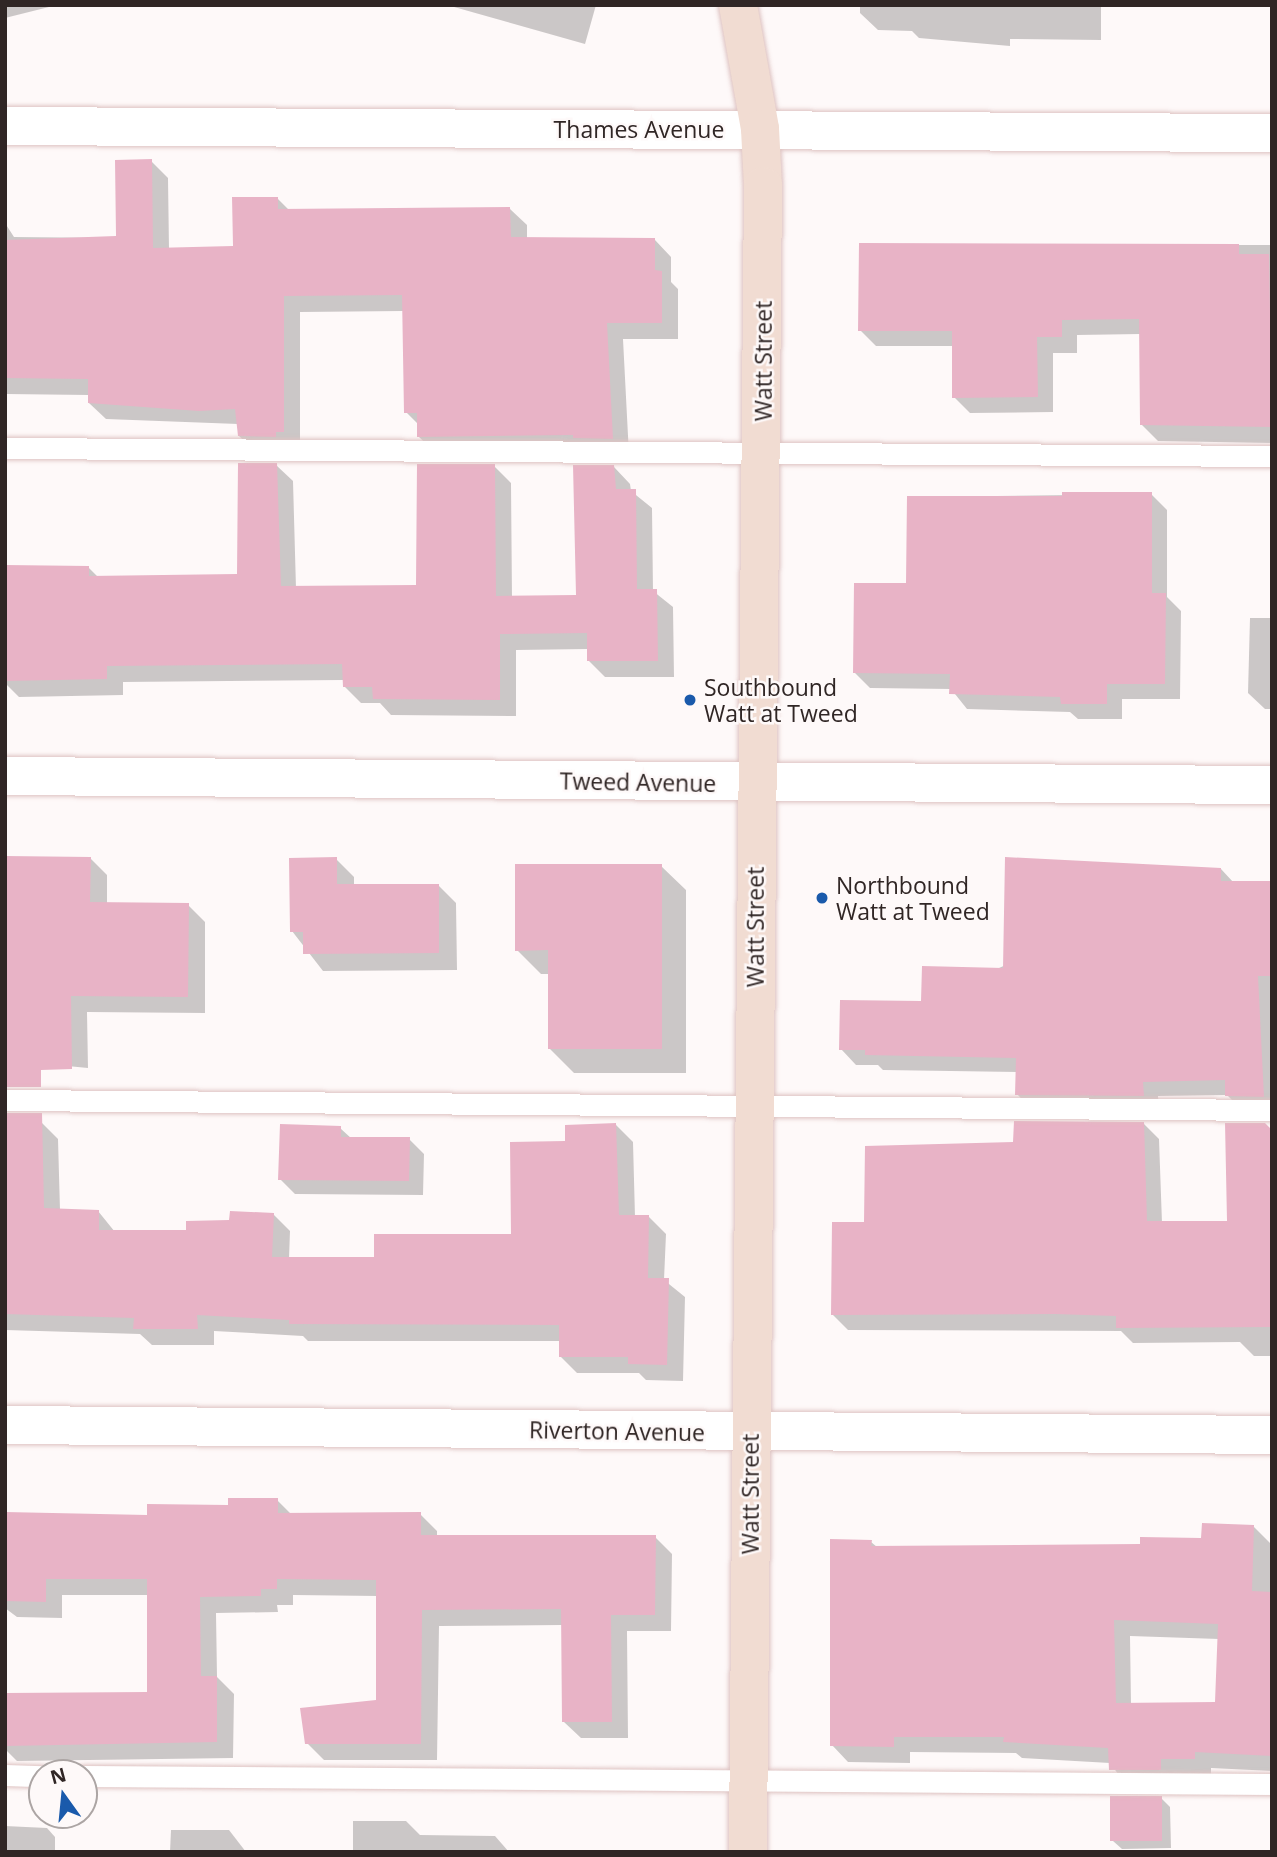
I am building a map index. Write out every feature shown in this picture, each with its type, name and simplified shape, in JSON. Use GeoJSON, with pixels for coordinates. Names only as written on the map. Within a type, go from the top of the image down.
{"type":"FeatureCollection","features":[{"type":"Feature","properties":{"kind":"main road","name":"Watt Street"},"geometry":{"type":"LineString","coordinates":[[738,5],[760,129],[763,451],[755,783],[755,1108],[748,1852]]}},
{"type":"Feature","properties":{"kind":"street","name":"Thames Avenue"},"geometry":{"type":"LineString","coordinates":[[5,126],[1272,133]]}},
{"type":"Feature","properties":{"kind":"street","name":"Tweed Avenue"},"geometry":{"type":"LineString","coordinates":[[5,776],[1272,785]]}},
{"type":"Feature","properties":{"kind":"street","name":"Riverton Avenue"},"geometry":{"type":"LineString","coordinates":[[5,1425],[1272,1435]]}},
{"type":"Feature","properties":{"kind":"lane"},"geometry":{"type":"LineString","coordinates":[[5,448],[1272,456]]}},
{"type":"Feature","properties":{"kind":"lane"},"geometry":{"type":"LineString","coordinates":[[5,1100],[1272,1110]]}},
{"type":"Feature","properties":{"kind":"lane"},"geometry":{"type":"LineString","coordinates":[[5,1775],[28,1776]]}},
{"type":"Feature","properties":{"kind":"lane"},"geometry":{"type":"LineString","coordinates":[[98,1776],[749,1783],[1272,1784]]}},
{"type":"Feature","properties":{"kind":"building"},"geometry":{"type":"Polygon","coordinates":[[[152,159],[153,248],[233,246],[232,197],[278,197],[278,209],[510,207],[511,237],[655,238],[655,270],[662,271],[662,323],[607,323],[613,439],[573,438],[573,435],[417,437],[417,413],[404,413],[402,295],[284,296],[284,432],[276,432],[276,437],[238,436],[235,409],[199,411],[88,403],[88,379],[5,378],[5,240],[116,236],[115,160],[152,159]]]}},
{"type":"Feature","properties":{"kind":"building"},"geometry":{"type":"Polygon","coordinates":[[[859,243],[1239,244],[1239,254],[1269,254],[1272,427],[1140,425],[1139,319],[1062,320],[1062,337],[1037,337],[1038,397],[952,398],[952,331],[858,331],[859,243]]]}},
{"type":"Feature","properties":{"kind":"building"},"geometry":{"type":"Polygon","coordinates":[[[238,463],[277,463],[281,586],[416,585],[417,464],[495,464],[496,596],[576,595],[573,465],[614,465],[616,489],[636,489],[637,589],[657,589],[658,661],[587,661],[587,633],[500,634],[500,700],[373,699],[372,687],[343,687],[342,664],[107,666],[107,679],[5,681],[5,565],[89,566],[89,576],[237,574],[238,463]]]}},
{"type":"Feature","properties":{"kind":"building"},"geometry":{"type":"Polygon","coordinates":[[[1062,492],[1152,492],[1152,593],[1166,593],[1165,684],[1107,684],[1107,704],[1061,704],[1060,697],[949,694],[950,674],[853,673],[854,583],[906,583],[907,496],[1062,496],[1062,492]]]}},
{"type":"Feature","properties":{"kind":"building"},"geometry":{"type":"Polygon","coordinates":[[[5,856],[91,857],[90,902],[189,903],[188,997],[71,996],[72,1069],[41,1070],[41,1087],[5,1087],[5,856]]]}},
{"type":"Feature","properties":{"kind":"building"},"geometry":{"type":"Polygon","coordinates":[[[337,857],[337,884],[439,884],[439,953],[303,954],[303,932],[290,932],[289,858],[337,857]]]}},
{"type":"Feature","properties":{"kind":"building"},"geometry":{"type":"Polygon","coordinates":[[[1005,857],[1221,868],[1221,881],[1272,881],[1272,976],[1258,976],[1264,1097],[1225,1096],[1225,1080],[1143,1082],[1144,1096],[1015,1095],[1016,1058],[865,1055],[865,1050],[839,1050],[840,1000],[921,1001],[922,966],[1003,968],[1005,857]]]}},
{"type":"Feature","properties":{"kind":"building"},"geometry":{"type":"Polygon","coordinates":[[[515,864],[662,864],[662,1049],[548,1049],[548,950],[515,951],[515,864]]]}},
{"type":"Feature","properties":{"kind":"building"},"geometry":{"type":"Polygon","coordinates":[[[5,1113],[42,1113],[44,1208],[99,1210],[99,1230],[186,1230],[186,1221],[229,1220],[230,1211],[274,1213],[272,1257],[374,1257],[374,1234],[511,1234],[510,1142],[565,1141],[565,1125],[616,1123],[619,1215],[649,1215],[648,1278],[669,1278],[667,1365],[628,1364],[628,1357],[559,1357],[559,1325],[289,1324],[289,1320],[197,1315],[198,1329],[133,1329],[134,1318],[5,1314],[5,1113]]]}},
{"type":"Feature","properties":{"kind":"building"},"geometry":{"type":"Polygon","coordinates":[[[1014,1121],[1144,1122],[1147,1221],[1227,1221],[1225,1123],[1265,1123],[1270,1128],[1272,1327],[1116,1328],[1116,1316],[1055,1314],[831,1315],[832,1222],[864,1222],[865,1146],[1013,1142],[1014,1121]]]}},
{"type":"Feature","properties":{"kind":"building"},"geometry":{"type":"Polygon","coordinates":[[[280,1124],[341,1126],[341,1137],[410,1137],[409,1181],[278,1180],[280,1124]]]}},
{"type":"Feature","properties":{"kind":"building"},"geometry":{"type":"Polygon","coordinates":[[[228,1498],[278,1498],[278,1513],[421,1512],[421,1535],[656,1535],[655,1615],[611,1615],[612,1722],[562,1722],[561,1609],[422,1610],[421,1744],[305,1744],[300,1708],[376,1700],[376,1580],[277,1579],[277,1589],[261,1589],[261,1596],[200,1597],[201,1676],[217,1676],[217,1742],[5,1746],[5,1693],[147,1692],[147,1579],[46,1579],[46,1602],[5,1601],[5,1512],[147,1515],[147,1504],[228,1505],[228,1498]]]}},
{"type":"Feature","properties":{"kind":"building"},"geometry":{"type":"Polygon","coordinates":[[[1202,1523],[1254,1525],[1252,1591],[1272,1592],[1272,1756],[1195,1752],[1195,1759],[1161,1759],[1161,1770],[1109,1770],[1108,1748],[1003,1742],[1004,1737],[894,1737],[894,1747],[830,1746],[830,1539],[872,1540],[871,1546],[1140,1544],[1140,1537],[1201,1538],[1202,1523]],[[1114,1620],[1116,1703],[1215,1702],[1218,1624],[1114,1620]]]}},
{"type":"Feature","properties":{"kind":"building"},"geometry":{"type":"Polygon","coordinates":[[[1110,1796],[1162,1796],[1162,1841],[1110,1841],[1110,1796]]]}},
{"type":"Feature","properties":{"kind":"place","name":"Southbound Watt at Tweed"},"geometry":{"type":"Point","coordinates":[690,700]}},
{"type":"Feature","properties":{"kind":"place","name":"Northbound Watt at Tweed"},"geometry":{"type":"Point","coordinates":[822,898]}}]}
